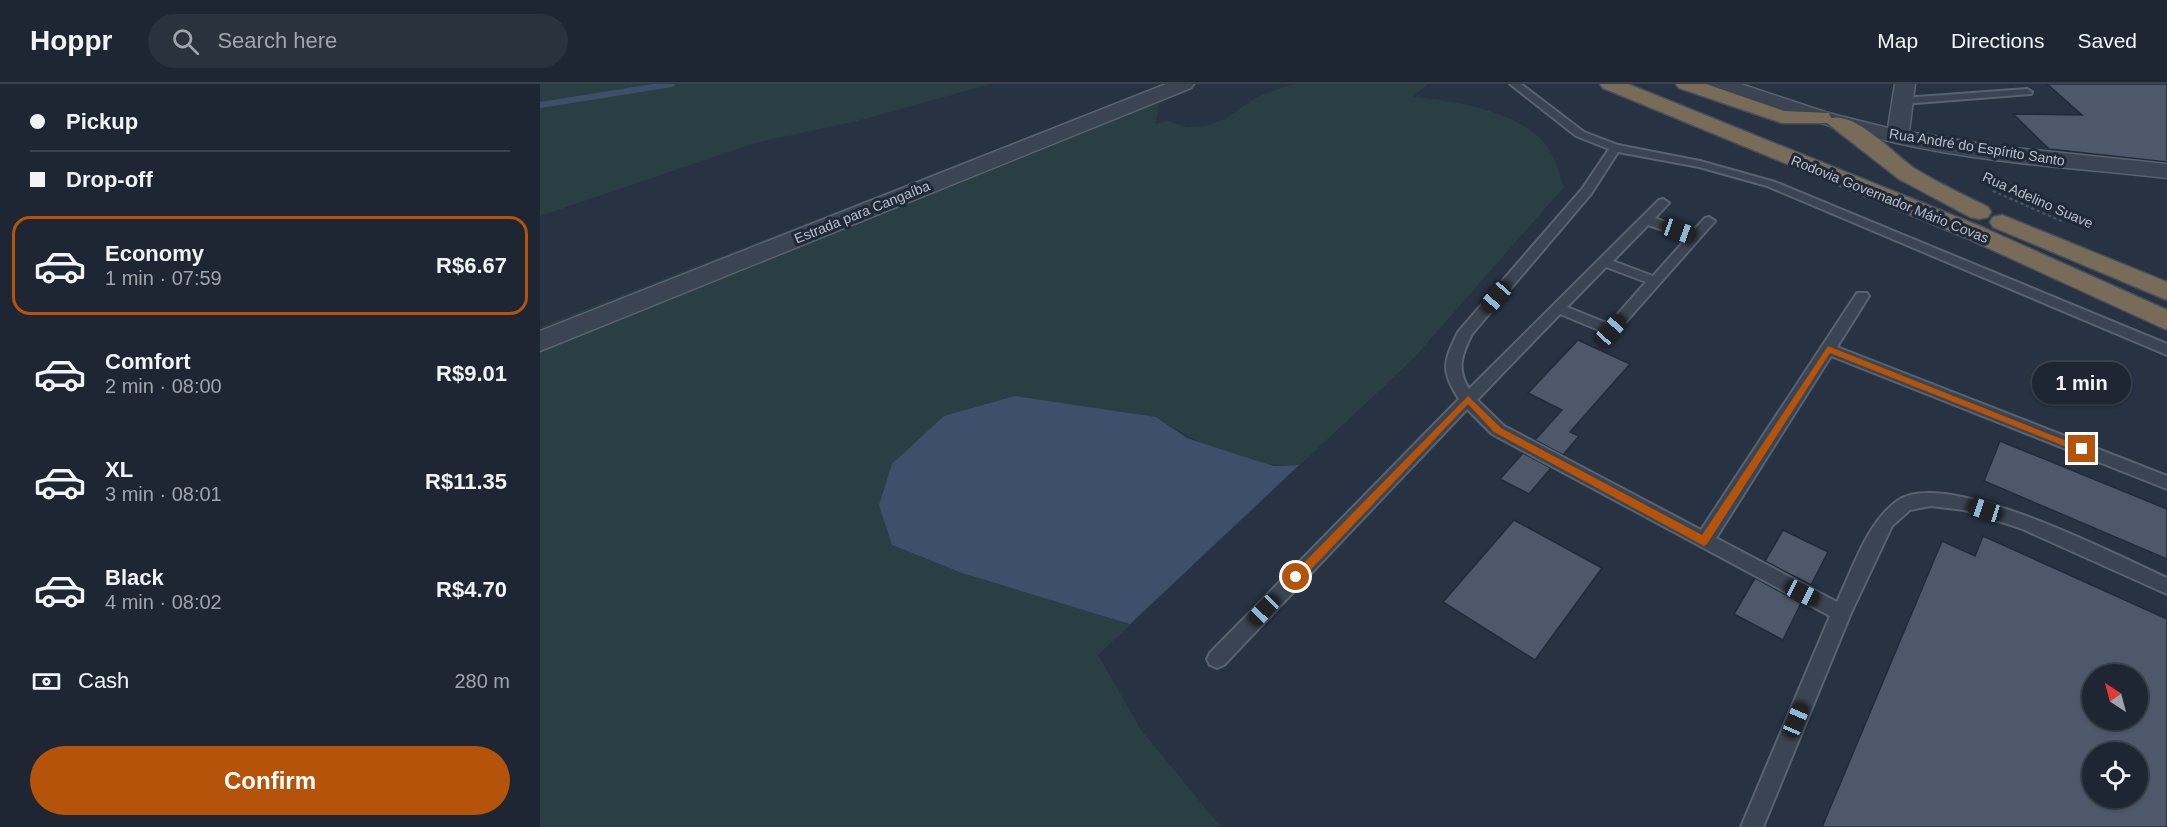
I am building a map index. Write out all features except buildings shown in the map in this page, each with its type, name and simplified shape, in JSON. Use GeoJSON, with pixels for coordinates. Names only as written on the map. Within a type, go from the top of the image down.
{"type":"FeatureCollection","features":[{"type":"Feature","properties":{"kind":"highway"},"geometry":{"type":"LineString","coordinates":[[1592,84],[1731,142],[1777,152]]}},
{"type":"Feature","properties":{"kind":"highway","name":"Rodovia Governador Mário Covas"},"geometry":{"type":"LineString","coordinates":[[1610,84],[1973,232],[2167,321]]}},
{"type":"Feature","properties":{"kind":"highway","name":"Rodovia Governador Mário Covas"},"geometry":{"type":"LineString","coordinates":[[1661,84],[1983,200],[2106,264],[2167,292]]}},
{"type":"Feature","properties":{"kind":"highway"},"geometry":{"type":"LineString","coordinates":[[1686,84],[1773,114],[1829,121],[1869,142],[1907,174],[1983,200]]}},
{"type":"Feature","properties":{"kind":"highway"},"geometry":{"type":"LineString","coordinates":[[1898,137],[1907,174]]}},
{"type":"Feature","properties":{"kind":"street","name":"Estrada para Cangaíba"},"geometry":{"type":"LineString","coordinates":[[540,342],[1184,84]]}},
{"type":"Feature","properties":{"kind":"street","name":"Rua André do Espírito Santo"},"geometry":{"type":"LineString","coordinates":[[1721,84],[1829,121],[1898,137],[1995,153],[2167,171]]}},
{"type":"Feature","properties":{"kind":"street"},"geometry":{"type":"LineString","coordinates":[[1898,137],[1904,93]]}},
{"type":"Feature","properties":{"kind":"lane"},"geometry":{"type":"LineString","coordinates":[[1515,84],[1580,134],[1615,148],[1700,164],[1771,184],[2167,350]]}},
{"type":"Feature","properties":{"kind":"lane"},"geometry":{"type":"LineString","coordinates":[[1904,93],[2027,92]]}},
{"type":"Feature","properties":{"kind":"lane"},"geometry":{"type":"LineString","coordinates":[[1615,148],[1587,191],[1465,332],[1453,358],[1455,378],[1468,399],[1498,430],[1841,613]]}},
{"type":"Feature","properties":{"kind":"lane"},"geometry":{"type":"LineString","coordinates":[[1217,659],[1468,399],[1663,203]]}},
{"type":"Feature","properties":{"kind":"lane"},"geometry":{"type":"LineString","coordinates":[[1647,220],[1695,237]]}},
{"type":"Feature","properties":{"kind":"lane"},"geometry":{"type":"LineString","coordinates":[[1558,308],[1611,330],[1709,221]]}},
{"type":"Feature","properties":{"kind":"lane"},"geometry":{"type":"LineString","coordinates":[[1604,262],[1655,281]]}},
{"type":"Feature","properties":{"kind":"lane"},"geometry":{"type":"LineString","coordinates":[[1704,541],[1863,296]]}},
{"type":"Feature","properties":{"kind":"lane"},"geometry":{"type":"LineString","coordinates":[[1828,349],[2167,483]]}},
{"type":"Feature","properties":{"kind":"lane"},"geometry":{"type":"LineString","coordinates":[[1752,827],[1841,613],[1885,522],[1905,504],[1931,499],[1964,503],[2026,523],[2167,586]]}},
{"type":"Feature","properties":{"kind":"path","name":"Rua Adelino Suave"},"geometry":{"type":"LineString","coordinates":[[1983,200],[2071,226]]}},
{"type":"Feature","properties":{"kind":"green space"},"geometry":{"type":"Polygon","coordinates":[[[540,84],[991,84],[857,121],[755,143],[540,216],[540,84]]]}},
{"type":"Feature","properties":{"kind":"green space"},"geometry":{"type":"Polygon","coordinates":[[[1164,84],[1155,124],[1168,121],[1187,127],[1205,126],[1225,119],[1257,97],[1292,84],[1428,84],[1413,97],[1467,105],[1523,125],[1551,152],[1564,187],[1413,359],[1098,655],[1141,730],[1221,827],[540,827],[540,327],[1164,84]],[[1156,417],[892,545],[962,573],[1130,623],[1298,465],[1261,463],[1242,458],[1206,445],[1156,417]]]}},
{"type":"Feature","properties":{"kind":"water"},"geometry":{"type":"Polygon","coordinates":[[[1015,396],[1156,417],[1187,438],[1274,466],[1299,465],[1130,624],[962,573],[892,545],[879,505],[892,464],[944,416],[1015,396]]]}},
{"type":"Feature","properties":{"kind":"waterway"},"geometry":{"type":"LineString","coordinates":[[540,105],[672,84]]}},
{"type":"Feature","properties":{"kind":"route"},"geometry":{"type":"LineString","coordinates":[[1296,577],[1468,399],[1498,430],[1704,541],[1828,349],[2082,449]]}}]}
